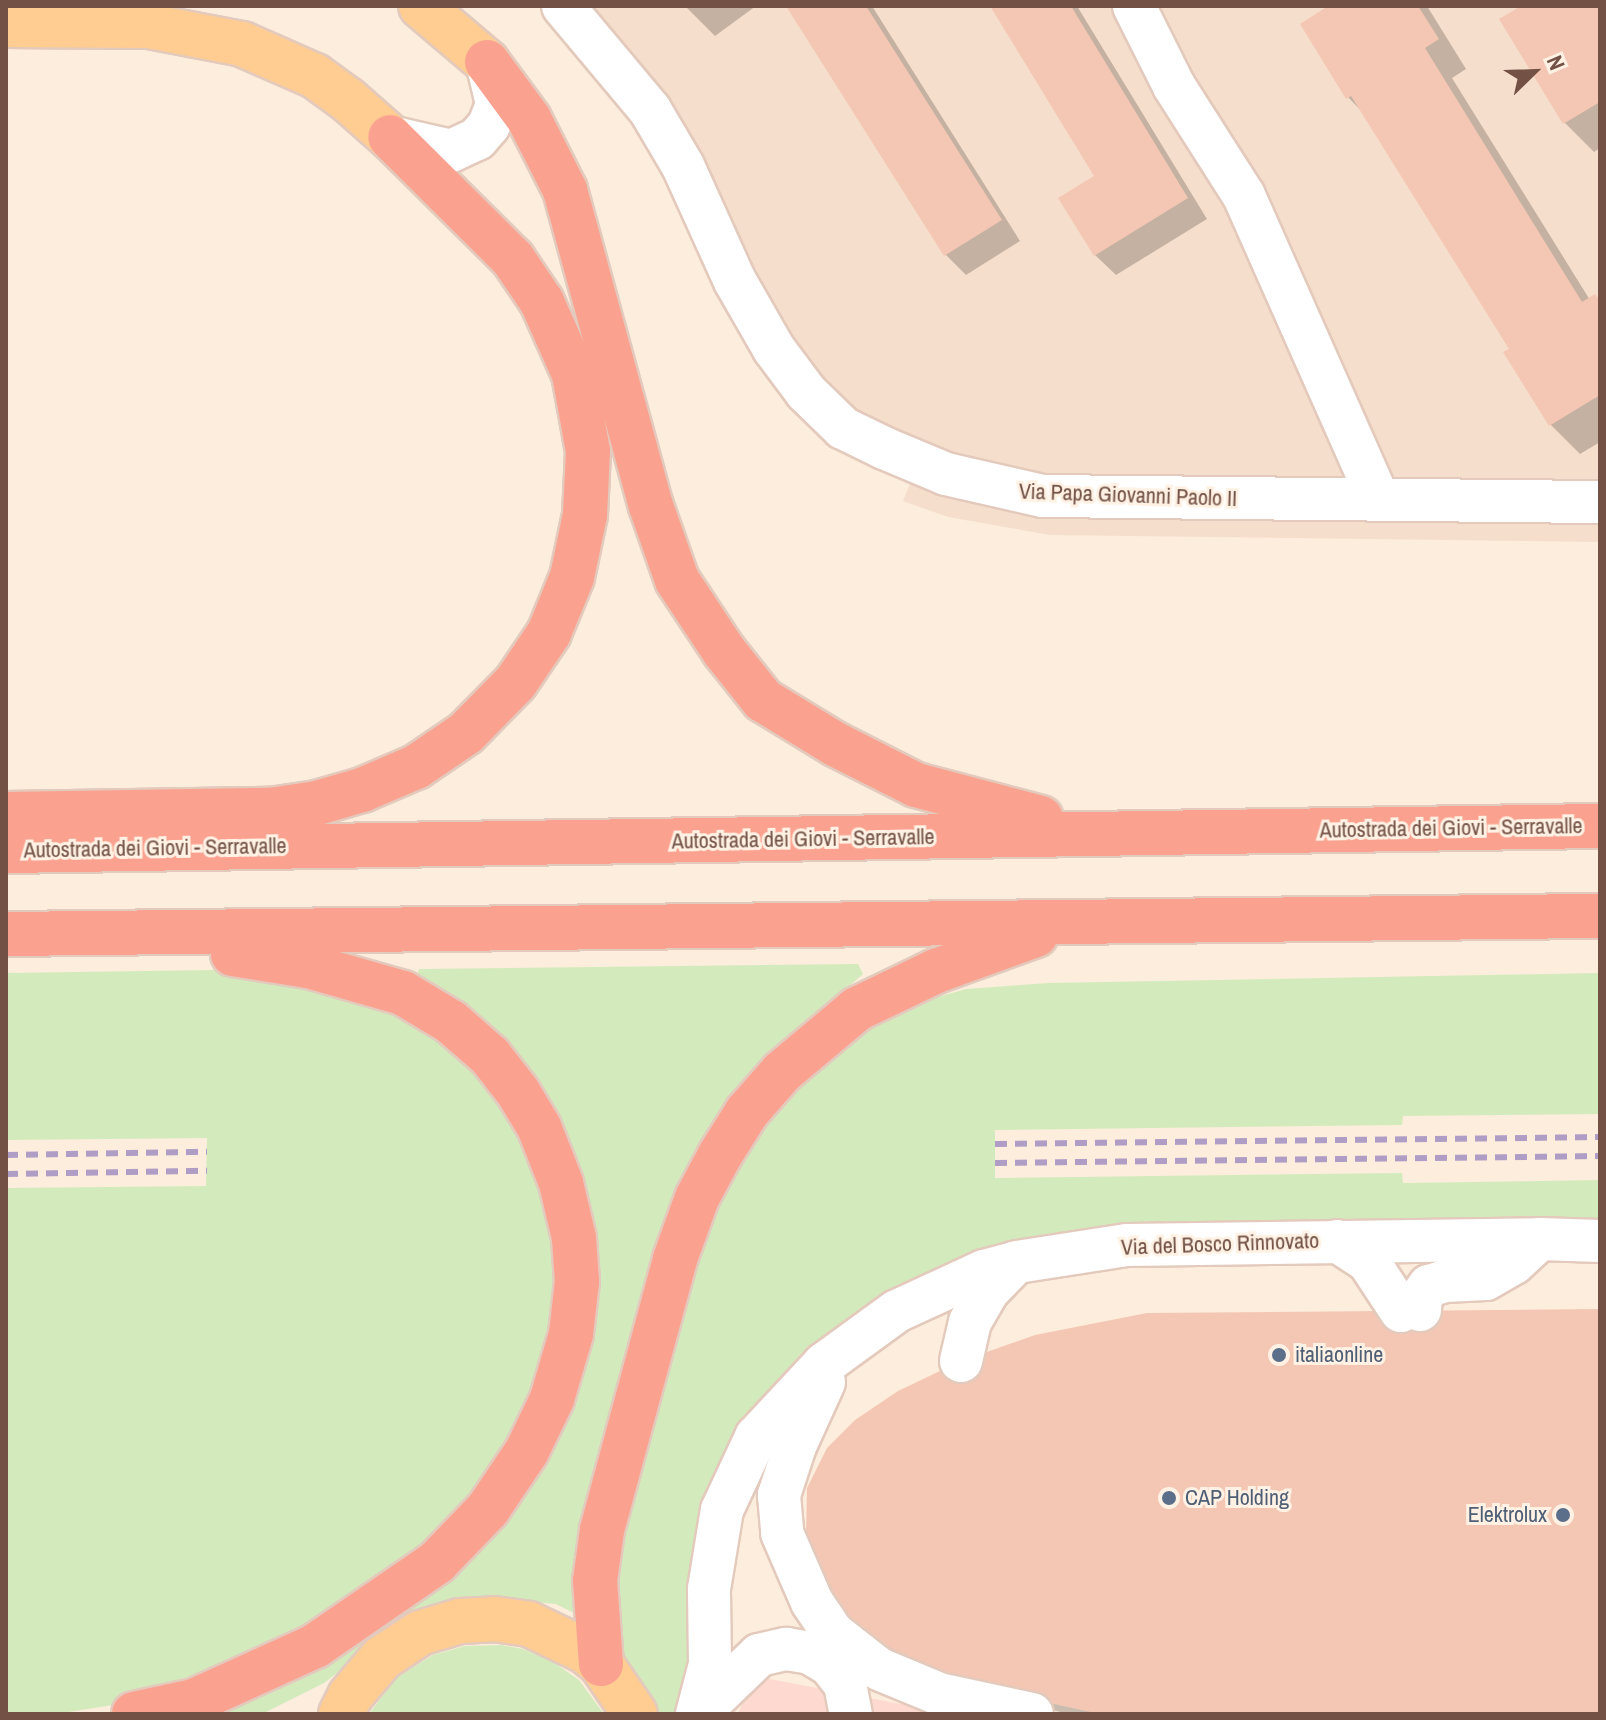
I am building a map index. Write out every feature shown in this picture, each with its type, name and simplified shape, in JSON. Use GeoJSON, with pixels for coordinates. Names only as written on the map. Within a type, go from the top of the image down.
{"type":"FeatureCollection","features":[{"type":"Feature","properties":{"kind":"highway"},"geometry":{"type":"LineString","coordinates":[[487,62],[529,119],[565,190],[651,506],[677,580],[724,651],[763,700],[835,744],[916,785],[984,805],[1110,834]]}},
{"type":"Feature","properties":{"kind":"highway"},"geometry":{"type":"LineString","coordinates":[[6,814],[270,810],[317,803],[362,790],[416,767],[466,733],[509,691],[549,633],[576,564],[586,502],[586,425],[570,362],[542,302],[513,259],[390,137]]}},
{"type":"Feature","properties":{"kind":"highway","name":"Autostrada dei Giovi - Serravalle"},"geometry":{"type":"LineString","coordinates":[[6,851],[1600,826]]}},
{"type":"Feature","properties":{"kind":"highway"},"geometry":{"type":"LineString","coordinates":[[6,934],[1600,916]]}},
{"type":"Feature","properties":{"kind":"highway"},"geometry":{"type":"LineString","coordinates":[[601,1664],[595,1581],[602,1530],[656,1321],[697,1198],[747,1112],[804,1051],[857,1009],[936,971],[1068,923]]}},
{"type":"Feature","properties":{"kind":"highway"},"geometry":{"type":"LineString","coordinates":[[104,933],[308,966],[355,977],[403,993],[451,1022],[490,1056],[518,1092],[539,1127],[561,1183],[574,1238],[577,1281],[571,1334],[556,1386],[527,1451],[488,1509],[437,1562],[315,1646],[194,1701],[134,1714]]}},
{"type":"Feature","properties":{"kind":"main road"},"geometry":{"type":"LineString","coordinates":[[421,6],[487,62]]}},
{"type":"Feature","properties":{"kind":"main road"},"geometry":{"type":"LineString","coordinates":[[6,25],[148,26],[242,44],[315,76],[390,137]]}},
{"type":"Feature","properties":{"kind":"main road"},"geometry":{"type":"LineString","coordinates":[[310,1714],[345,1705],[382,1658],[420,1633],[460,1621],[494,1619],[529,1624],[558,1636],[601,1664],[635,1714]]}},
{"type":"Feature","properties":{"kind":"street","name":"Via Papa Giovanni Paolo II"},"geometry":{"type":"LineString","coordinates":[[563,6],[650,110],[683,166],[735,281],[774,349],[806,392],[843,428],[946,474],[1043,496],[1600,502]]}},
{"type":"Feature","properties":{"kind":"street"},"geometry":{"type":"LineString","coordinates":[[1134,6],[1174,86],[1244,196],[1378,499]]}},
{"type":"Feature","properties":{"kind":"street"},"geometry":{"type":"LineString","coordinates":[[390,137],[451,151],[477,139],[489,125],[497,104],[487,62]]}},
{"type":"Feature","properties":{"kind":"street"},"geometry":{"type":"LineString","coordinates":[[1337,1241],[1368,1261],[1411,1310],[1429,1286],[1445,1281],[1486,1279],[1514,1263],[1540,1239]]}},
{"type":"Feature","properties":{"kind":"street","name":"Via del Bosco Rinnovato"},"geometry":{"type":"LineString","coordinates":[[697,1714],[710,1664],[709,1589],[722,1510],[756,1437],[824,1364],[859,1337],[931,1293],[1017,1262],[1127,1245],[1540,1239],[1600,1241]]}},
{"type":"Feature","properties":{"kind":"street"},"geometry":{"type":"LineString","coordinates":[[961,1361],[970,1322],[988,1291],[1017,1262]]}},
{"type":"Feature","properties":{"kind":"street","name":"Via del Bosco Rinnovato"},"geometry":{"type":"LineString","coordinates":[[859,1337],[818,1390],[779,1495],[782,1533],[812,1602],[833,1633],[879,1669],[939,1694],[1032,1714]]}},
{"type":"Feature","properties":{"kind":"street"},"geometry":{"type":"LineString","coordinates":[[697,1714],[759,1655],[786,1649],[810,1653],[830,1665],[845,1684],[851,1714]]}},
{"type":"Feature","properties":{"kind":"shaded area"},"geometry":{"type":"Polygon","coordinates":[[[545,6],[1600,6],[1600,542],[1050,535],[948,517],[903,501],[913,476],[714,281],[648,143],[620,96],[545,6]]]}},
{"type":"Feature","properties":{"kind":"shaded area"},"geometry":{"type":"Polygon","coordinates":[[[754,1676],[953,1714],[738,1714],[754,1676]]]}},
{"type":"Feature","properties":{"kind":"green space"},"geometry":{"type":"Polygon","coordinates":[[[858,964],[863,974],[800,1029],[723,1122],[582,1617],[556,1604],[491,1598],[358,1657],[324,1683],[262,1714],[190,1714],[485,1540],[586,1227],[415,982],[419,969],[858,964]]]}},
{"type":"Feature","properties":{"kind":"green space"},"geometry":{"type":"Polygon","coordinates":[[[214,970],[282,974],[422,1019],[493,1083],[534,1155],[557,1255],[551,1346],[510,1443],[436,1536],[288,1643],[226,1669],[113,1705],[62,1713],[6,1713],[6,1188],[206,1186],[207,1138],[6,1140],[6,973],[214,970]]]}},
{"type":"Feature","properties":{"kind":"green space"},"geometry":{"type":"Polygon","coordinates":[[[1600,973],[1600,1114],[1403,1116],[1402,1125],[995,1130],[995,1178],[1402,1173],[1403,1183],[1600,1180],[1600,1219],[1118,1225],[1013,1243],[745,1433],[687,1714],[654,1714],[646,1692],[621,1653],[618,1548],[697,1244],[759,1126],[805,1075],[854,1035],[906,1006],[966,989],[1048,983],[1600,973]]]}},
{"type":"Feature","properties":{"kind":"green space"},"geometry":{"type":"Polygon","coordinates":[[[501,1645],[523,1649],[553,1662],[579,1680],[604,1714],[369,1714],[396,1678],[433,1655],[465,1646],[501,1645]]]}},
{"type":"Feature","properties":{"kind":"building"},"geometry":{"type":"Polygon","coordinates":[[[786,6],[866,6],[1002,220],[944,256],[786,6]]]}},
{"type":"Feature","properties":{"kind":"building"},"geometry":{"type":"Polygon","coordinates":[[[990,6],[1071,6],[1188,198],[1094,256],[1058,198],[1094,176],[990,6]]]}},
{"type":"Feature","properties":{"kind":"building"},"geometry":{"type":"Polygon","coordinates":[[[1328,6],[1418,6],[1439,39],[1425,48],[1582,302],[1595,294],[1600,301],[1600,395],[1549,426],[1503,352],[1509,349],[1351,96],[1346,99],[1300,24],[1328,6]]]}},
{"type":"Feature","properties":{"kind":"building"},"geometry":{"type":"Polygon","coordinates":[[[1521,6],[1600,6],[1600,102],[1563,124],[1499,19],[1521,6]]]}},
{"type":"Feature","properties":{"kind":"building"},"geometry":{"type":"Polygon","coordinates":[[[1600,1309],[1600,1714],[1100,1714],[999,1692],[929,1667],[871,1638],[833,1602],[806,1538],[807,1488],[827,1448],[855,1420],[898,1391],[961,1361],[1035,1335],[1147,1313],[1600,1309]]]}},
{"type":"Feature","properties":{"kind":"railway"},"geometry":{"type":"LineString","coordinates":[[995,1144],[1600,1137]]}},
{"type":"Feature","properties":{"kind":"railway"},"geometry":{"type":"LineString","coordinates":[[6,1155],[207,1152]]}},
{"type":"Feature","properties":{"kind":"railway"},"geometry":{"type":"LineString","coordinates":[[995,1163],[1600,1156]]}},
{"type":"Feature","properties":{"kind":"railway"},"geometry":{"type":"LineString","coordinates":[[6,1174],[207,1171]]}},
{"type":"Feature","properties":{"kind":"place","name":"italiaonline"},"geometry":{"type":"Point","coordinates":[1279,1355]}},
{"type":"Feature","properties":{"kind":"place","name":"CAP Holding"},"geometry":{"type":"Point","coordinates":[1169,1498]}},
{"type":"Feature","properties":{"kind":"place","name":"Elektrolux"},"geometry":{"type":"Point","coordinates":[1563,1515]}}]}
